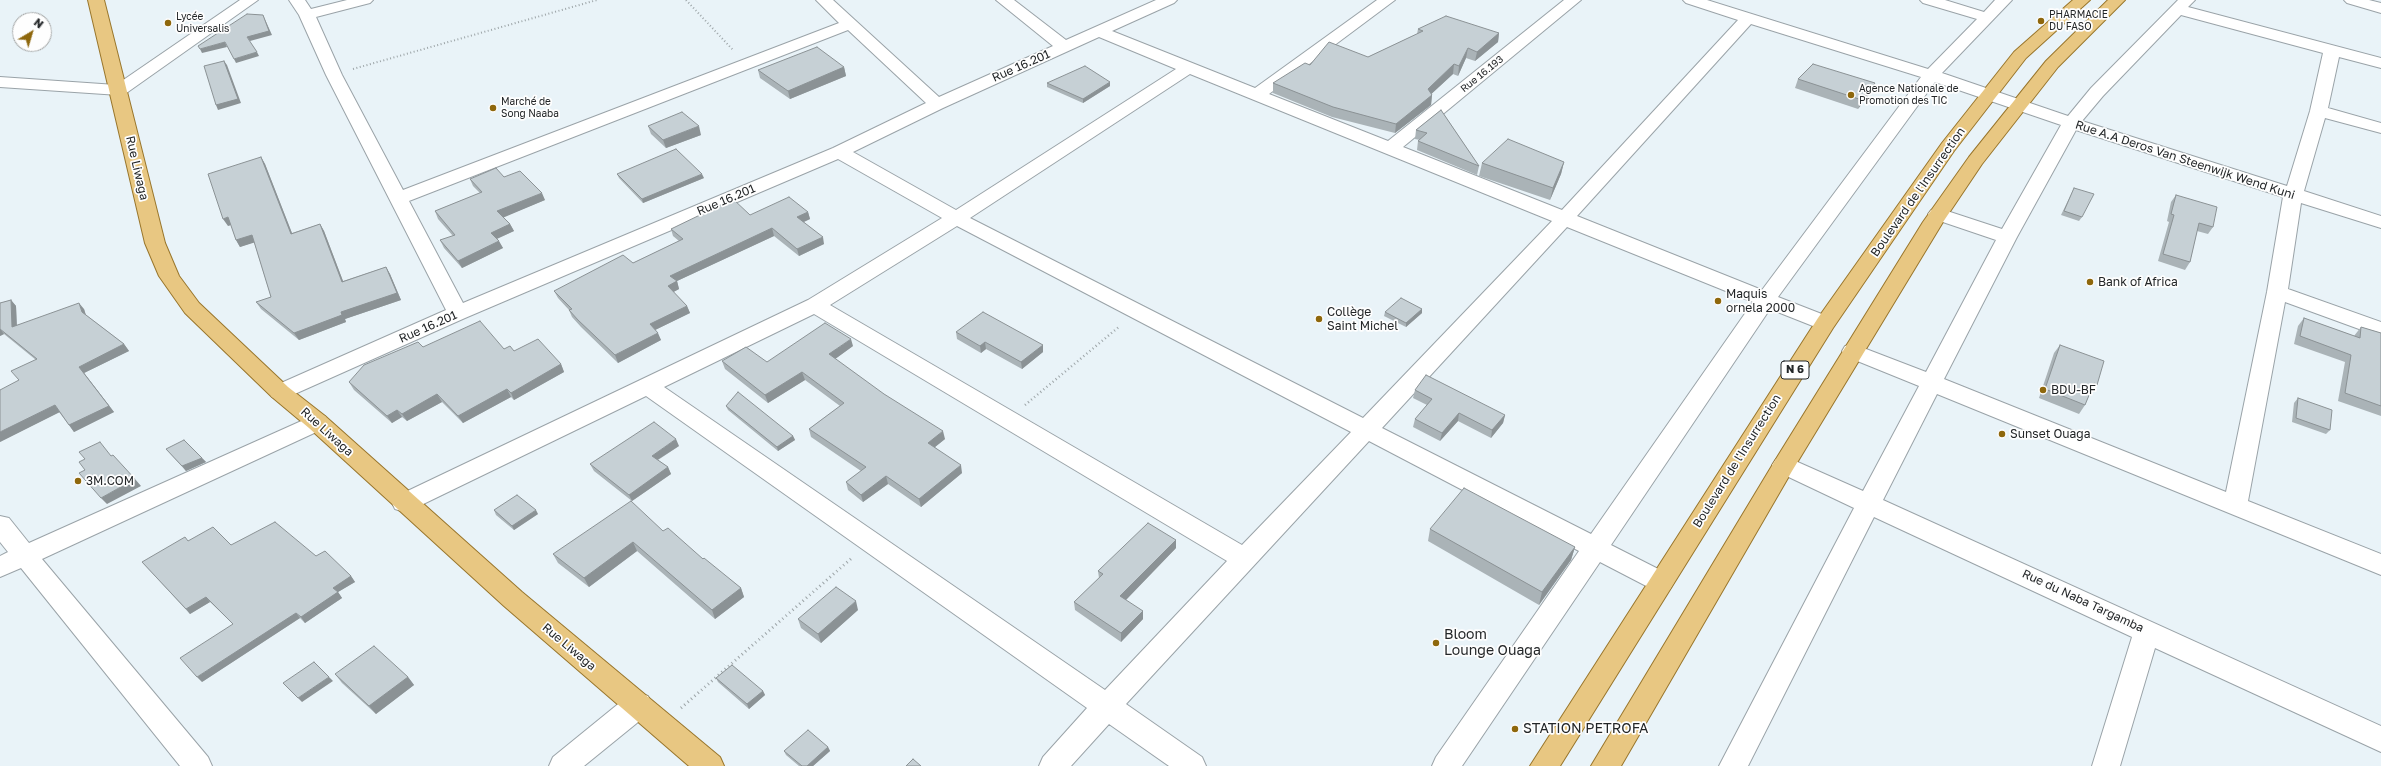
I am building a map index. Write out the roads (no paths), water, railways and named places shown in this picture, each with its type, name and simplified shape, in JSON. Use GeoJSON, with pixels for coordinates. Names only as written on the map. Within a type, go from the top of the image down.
{"type":"FeatureCollection","features":[{"type":"Feature","properties":{"kind":"main road","name":"Rue Liwaga"},"geometry":{"type":"LineString","coordinates":[[96,0],[156,244],[169,276],[192,308],[280,392],[317,422],[404,503],[710,766]]}},
{"type":"Feature","properties":{"kind":"main road","name":"Boulevard de l'Insurrection"},"geometry":{"type":"LineString","coordinates":[[1544,766],[1825,323],[1948,147],[2020,55],[2082,0]]}},
{"type":"Feature","properties":{"kind":"main road"},"geometry":{"type":"LineString","coordinates":[[1605,766],[1784,464],[1938,214],[1975,161],[2052,64],[2118,0]]}},
{"type":"Feature","properties":{"kind":"street"},"geometry":{"type":"LineString","coordinates":[[0,82],[119,90],[250,0]]}},
{"type":"Feature","properties":{"kind":"street"},"geometry":{"type":"LineString","coordinates":[[297,0],[307,15],[334,75],[458,313]]}},
{"type":"Feature","properties":{"kind":"street"},"geometry":{"type":"LineString","coordinates":[[307,15],[365,0]]}},
{"type":"Feature","properties":{"kind":"street"},"geometry":{"type":"LineString","coordinates":[[824,0],[937,104]]}},
{"type":"Feature","properties":{"kind":"street"},"geometry":{"type":"LineString","coordinates":[[1004,0],[1065,47]]}},
{"type":"Feature","properties":{"kind":"street","name":"Rue 16.201"},"geometry":{"type":"LineString","coordinates":[[280,392],[458,313],[839,152],[937,104],[1169,0]]}},
{"type":"Feature","properties":{"kind":"street"},"geometry":{"type":"LineString","coordinates":[[1257,95],[1387,0]]}},
{"type":"Feature","properties":{"kind":"street","name":"Rue 16.193"},"geometry":{"type":"LineString","coordinates":[[1391,148],[1573,0]]}},
{"type":"Feature","properties":{"kind":"street","name":"Rue A.A Deros Van Steenwijk Wend Kuni"},"geometry":{"type":"LineString","coordinates":[[1691,0],[1747,19],[1931,75],[2071,123],[2381,222]]}},
{"type":"Feature","properties":{"kind":"street"},"geometry":{"type":"LineString","coordinates":[[1928,0],[1986,17]]}},
{"type":"Feature","properties":{"kind":"street"},"geometry":{"type":"LineString","coordinates":[[1446,766],[1766,299],[1931,75],[2004,0]]}},
{"type":"Feature","properties":{"kind":"street"},"geometry":{"type":"LineString","coordinates":[[2352,0],[2381,8]]}},
{"type":"Feature","properties":{"kind":"street"},"geometry":{"type":"LineString","coordinates":[[1733,766],[2007,237],[2071,123],[2097,92],[2182,4],[2332,50],[2381,63]]}},
{"type":"Feature","properties":{"kind":"street"},"geometry":{"type":"LineString","coordinates":[[1054,766],[1107,706],[1565,218],[1747,19]]}},
{"type":"Feature","properties":{"kind":"street"},"geometry":{"type":"LineString","coordinates":[[398,199],[850,24]]}},
{"type":"Feature","properties":{"kind":"street"},"geometry":{"type":"LineString","coordinates":[[1099,32],[1825,323]]}},
{"type":"Feature","properties":{"kind":"street"},"geometry":{"type":"LineString","coordinates":[[2234,506],[2277,292],[2293,195],[2319,110],[2332,50]]}},
{"type":"Feature","properties":{"kind":"street"},"geometry":{"type":"LineString","coordinates":[[404,503],[815,305],[956,218],[1188,68]]}},
{"type":"Feature","properties":{"kind":"street"},"geometry":{"type":"LineString","coordinates":[[2319,110],[2381,128]]}},
{"type":"Feature","properties":{"kind":"street"},"geometry":{"type":"LineString","coordinates":[[839,152],[956,218],[1138,310],[1595,549],[1662,582]]}},
{"type":"Feature","properties":{"kind":"street"},"geometry":{"type":"LineString","coordinates":[[1938,214],[2007,237]]}},
{"type":"Feature","properties":{"kind":"street"},"geometry":{"type":"LineString","coordinates":[[2277,292],[2381,330]]}},
{"type":"Feature","properties":{"kind":"street"},"geometry":{"type":"LineString","coordinates":[[815,305],[1245,559]]}},
{"type":"Feature","properties":{"kind":"street"},"geometry":{"type":"LineString","coordinates":[[1853,352],[2381,564]]}},
{"type":"Feature","properties":{"kind":"street"},"geometry":{"type":"LineString","coordinates":[[647,386],[1192,766]]}},
{"type":"Feature","properties":{"kind":"street"},"geometry":{"type":"LineString","coordinates":[[0,567],[317,422]]}},
{"type":"Feature","properties":{"kind":"street","name":"Rue du Naba Targamba"},"geometry":{"type":"LineString","coordinates":[[1784,464],[2381,739]]}},
{"type":"Feature","properties":{"kind":"street"},"geometry":{"type":"LineString","coordinates":[[0,525],[198,766]]}},
{"type":"Feature","properties":{"kind":"street"},"geometry":{"type":"LineString","coordinates":[[2106,766],[2147,631]]}},
{"type":"Feature","properties":{"kind":"street"},"geometry":{"type":"LineString","coordinates":[[562,766],[638,705]]}},
{"type":"Feature","properties":{"kind":"place","name":"PHARMACIE DU FASO"},"geometry":{"type":"Point","coordinates":[2041,21]}},
{"type":"Feature","properties":{"kind":"place","name":"Lycée Universalis"},"geometry":{"type":"Point","coordinates":[168,23]}},
{"type":"Feature","properties":{"kind":"place","name":"Agence Nationale de Promotion des TIC"},"geometry":{"type":"Point","coordinates":[1851,95]}},
{"type":"Feature","properties":{"kind":"place","name":"Marché de Song Naaba"},"geometry":{"type":"Point","coordinates":[493,108]}},
{"type":"Feature","properties":{"kind":"place","name":"Bank of Africa"},"geometry":{"type":"Point","coordinates":[2090,282]}},
{"type":"Feature","properties":{"kind":"place","name":"Maquis ornela 2000"},"geometry":{"type":"Point","coordinates":[1718,301]}},
{"type":"Feature","properties":{"kind":"place","name":"Collège Saint Michel"},"geometry":{"type":"Point","coordinates":[1319,319]}},
{"type":"Feature","properties":{"kind":"place","name":"BDU-BF"},"geometry":{"type":"Point","coordinates":[2043,390]}},
{"type":"Feature","properties":{"kind":"place","name":"Sunset Ouaga"},"geometry":{"type":"Point","coordinates":[2002,434]}},
{"type":"Feature","properties":{"kind":"place","name":"3M.COM"},"geometry":{"type":"Point","coordinates":[78,481]}},
{"type":"Feature","properties":{"kind":"place","name":"Bloom Lounge Ouaga"},"geometry":{"type":"Point","coordinates":[1436,643]}},
{"type":"Feature","properties":{"kind":"place","name":"STATION PETROFA"},"geometry":{"type":"Point","coordinates":[1515,729]}}]}
